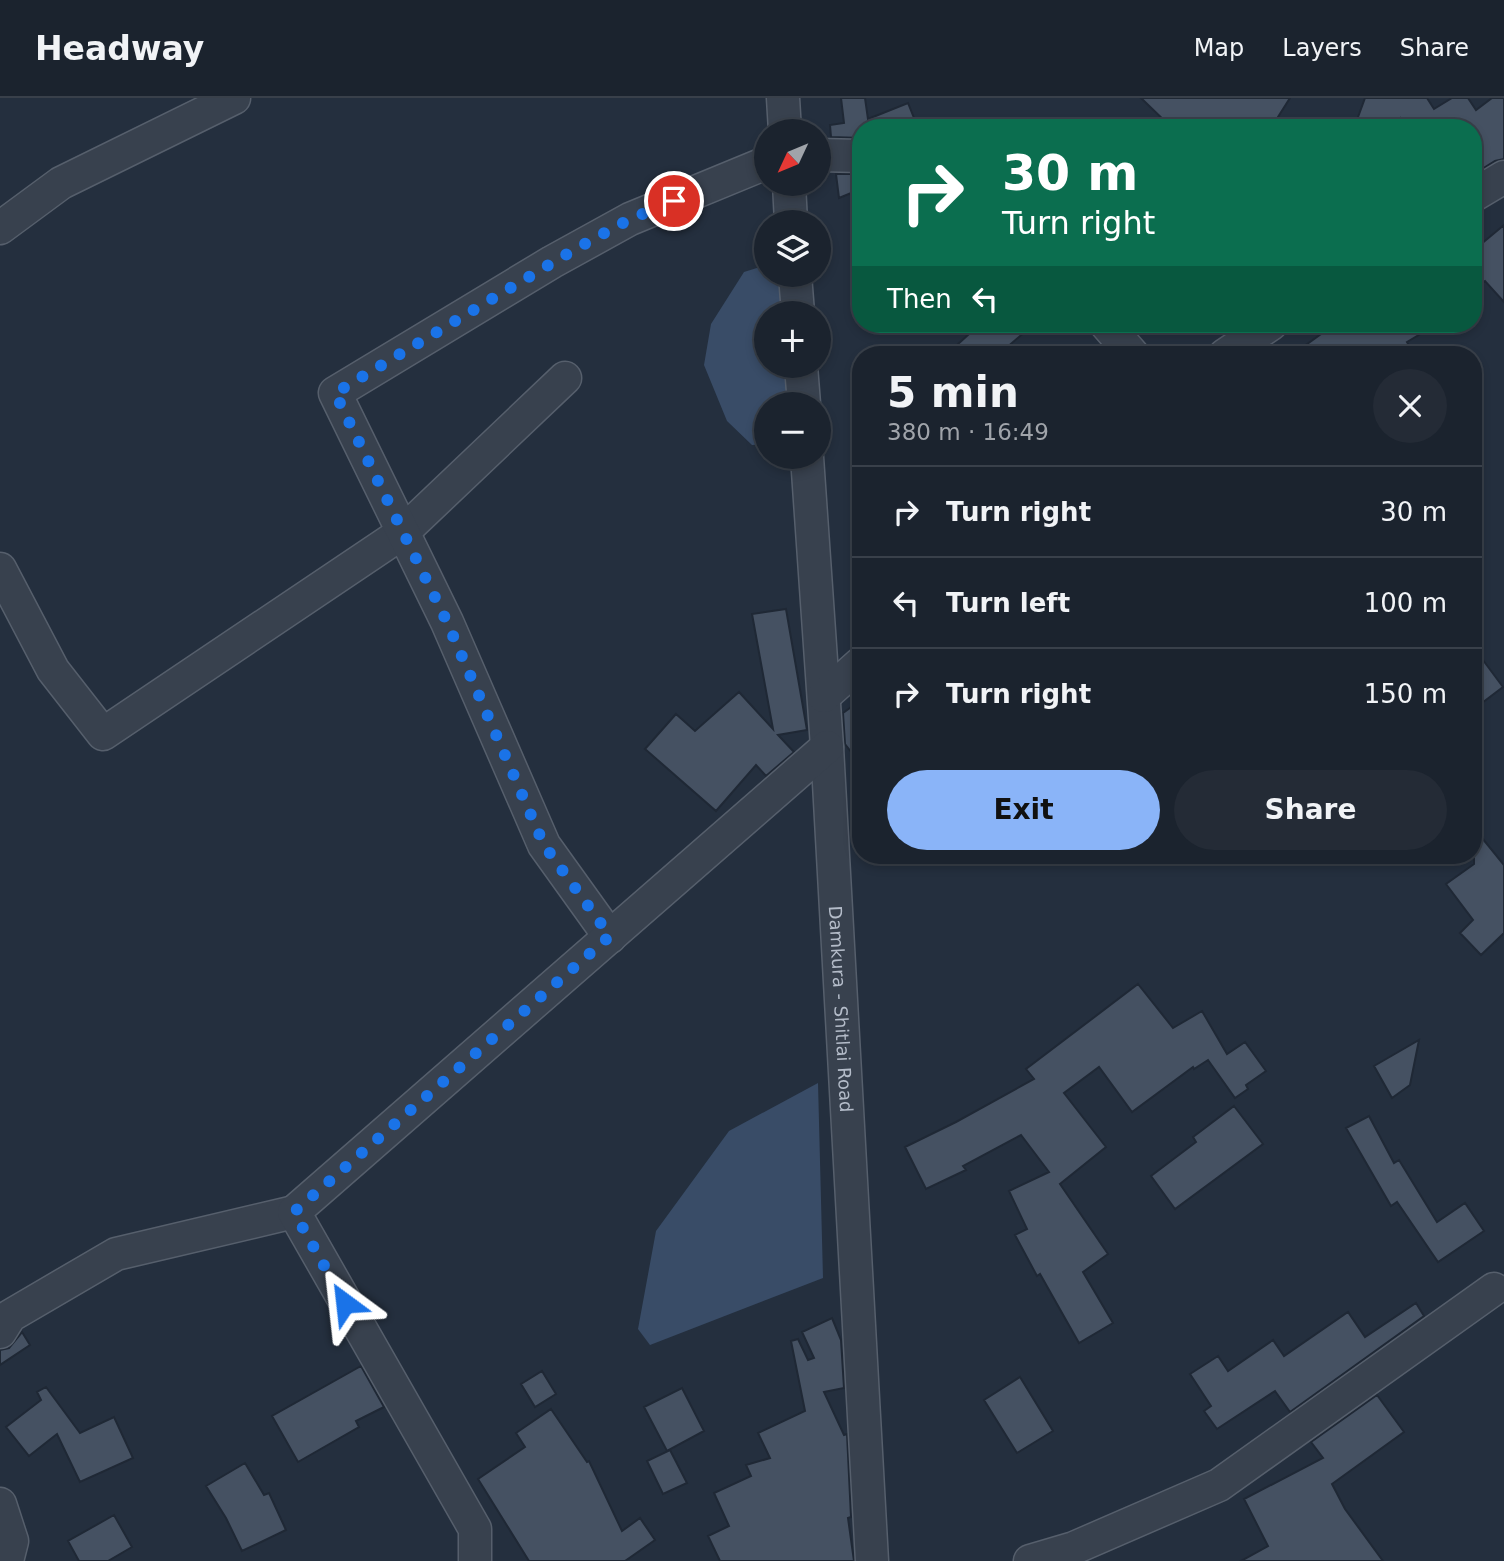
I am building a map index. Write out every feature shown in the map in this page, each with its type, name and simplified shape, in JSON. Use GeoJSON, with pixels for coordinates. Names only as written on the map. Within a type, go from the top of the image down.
{"type":"FeatureCollection","features":[{"type":"Feature","properties":{"kind":"street"},"geometry":{"type":"LineString","coordinates":[[0,228],[61,184],[234,98]]}},
{"type":"Feature","properties":{"kind":"street"},"geometry":{"type":"LineString","coordinates":[[783,98],[784,119]]}},
{"type":"Feature","properties":{"kind":"street"},"geometry":{"type":"LineString","coordinates":[[831,155],[852,156]]}},
{"type":"Feature","properties":{"kind":"street"},"geometry":{"type":"LineString","coordinates":[[610,936],[544,845],[447,622],[335,393],[630,219],[754,168]]}},
{"type":"Feature","properties":{"kind":"street"},"geometry":{"type":"LineString","coordinates":[[1482,190],[1504,177]]}},
{"type":"Feature","properties":{"kind":"street"},"geometry":{"type":"LineString","coordinates":[[1238,346],[1258,333]]}},
{"type":"Feature","properties":{"kind":"street"},"geometry":{"type":"LineString","coordinates":[[0,569],[53,670],[103,734],[402,533],[565,378]]}},
{"type":"Feature","properties":{"kind":"street","name":"Damkura - Shitlai Road"},"geometry":{"type":"LineString","coordinates":[[808,469],[827,747],[872,1561]]}},
{"type":"Feature","properties":{"kind":"street"},"geometry":{"type":"LineString","coordinates":[[824,696],[852,671]]}},
{"type":"Feature","properties":{"kind":"street"},"geometry":{"type":"LineString","coordinates":[[0,1332],[10,1316],[116,1254],[294,1212],[827,747]]}},
{"type":"Feature","properties":{"kind":"street"},"geometry":{"type":"LineString","coordinates":[[294,1212],[475,1529],[475,1561]]}},
{"type":"Feature","properties":{"kind":"street"},"geometry":{"type":"LineString","coordinates":[[1030,1561],[1073,1548],[1219,1485],[1494,1289]]}},
{"type":"Feature","properties":{"kind":"street"},"geometry":{"type":"LineString","coordinates":[[0,1504],[12,1541],[7,1561]]}},
{"type":"Feature","properties":{"kind":"water"},"geometry":{"type":"Polygon","coordinates":[[[754,269],[754,287],[786,287],[786,301],[754,301],[754,378],[792,378],[792,392],[754,392],[752,445],[727,421],[704,365],[711,324],[744,272],[754,269]]]}},
{"type":"Feature","properties":{"kind":"water"},"geometry":{"type":"Polygon","coordinates":[[[818,1083],[823,1278],[650,1345],[638,1329],[656,1231],[729,1131],[818,1083]]]}},
{"type":"Feature","properties":{"kind":"building"},"geometry":{"type":"Polygon","coordinates":[[[841,98],[865,98],[868,119],[852,119],[852,138],[831,137],[831,125],[844,123],[841,98]]]}},
{"type":"Feature","properties":{"kind":"building"},"geometry":{"type":"Polygon","coordinates":[[[1141,98],[1290,98],[1277,119],[1163,119],[1141,98]]]}},
{"type":"Feature","properties":{"kind":"building"},"geometry":{"type":"Polygon","coordinates":[[[1365,98],[1427,98],[1434,109],[1452,98],[1468,98],[1476,110],[1492,98],[1504,98],[1504,159],[1482,169],[1482,119],[1357,119],[1365,98]]]}},
{"type":"Feature","properties":{"kind":"building"},"geometry":{"type":"Polygon","coordinates":[[[908,103],[914,119],[868,119],[908,103]]]}},
{"type":"Feature","properties":{"kind":"building"},"geometry":{"type":"Polygon","coordinates":[[[836,174],[852,174],[852,193],[839,198],[836,174]]]}},
{"type":"Feature","properties":{"kind":"building"},"geometry":{"type":"Polygon","coordinates":[[[1504,225],[1504,302],[1485,281],[1482,283],[1482,243],[1504,225]]]}},
{"type":"Feature","properties":{"kind":"building"},"geometry":{"type":"Polygon","coordinates":[[[970,333],[1024,333],[1008,346],[956,346],[970,333]]]}},
{"type":"Feature","properties":{"kind":"building"},"geometry":{"type":"Polygon","coordinates":[[[1323,333],[1422,333],[1407,342],[1409,346],[1304,346],[1323,333]]]}},
{"type":"Feature","properties":{"kind":"building"},"geometry":{"type":"Polygon","coordinates":[[[786,609],[807,730],[778,735],[794,752],[766,776],[756,765],[716,811],[645,749],[676,714],[695,731],[739,692],[773,729],[752,614],[786,609]]]}},
{"type":"Feature","properties":{"kind":"building"},"geometry":{"type":"Polygon","coordinates":[[[1482,659],[1503,687],[1482,703],[1482,659]]]}},
{"type":"Feature","properties":{"kind":"building"},"geometry":{"type":"Polygon","coordinates":[[[852,706],[852,753],[845,744],[843,713],[852,706]]]}},
{"type":"Feature","properties":{"kind":"building"},"geometry":{"type":"Polygon","coordinates":[[[1482,838],[1504,865],[1504,933],[1481,955],[1460,933],[1473,920],[1446,884],[1474,864],[1482,864],[1482,838]]]}},
{"type":"Feature","properties":{"kind":"building"},"geometry":{"type":"Polygon","coordinates":[[[1138,984],[1173,1028],[1202,1011],[1227,1054],[1245,1042],[1266,1071],[1246,1085],[1248,1089],[1235,1098],[1208,1060],[1194,1069],[1193,1067],[1132,1112],[1099,1067],[1064,1093],[1106,1147],[1060,1184],[1108,1254],[1083,1272],[1113,1323],[1079,1343],[1015,1235],[1027,1229],[1009,1191],[1049,1172],[1021,1135],[963,1166],[966,1170],[926,1189],[905,1147],[1034,1079],[1026,1069],[1138,984]]]}},
{"type":"Feature","properties":{"kind":"building"},"geometry":{"type":"Polygon","coordinates":[[[1419,1040],[1410,1085],[1392,1098],[1374,1066],[1419,1040]]]}},
{"type":"Feature","properties":{"kind":"building"},"geometry":{"type":"Polygon","coordinates":[[[1234,1106],[1263,1144],[1175,1209],[1151,1176],[1196,1142],[1193,1137],[1234,1106]]]}},
{"type":"Feature","properties":{"kind":"building"},"geometry":{"type":"Polygon","coordinates":[[[1369,1116],[1394,1163],[1399,1160],[1437,1222],[1465,1203],[1484,1231],[1438,1262],[1397,1202],[1391,1206],[1346,1128],[1369,1116]]]}},
{"type":"Feature","properties":{"kind":"building"},"geometry":{"type":"Polygon","coordinates":[[[1416,1303],[1424,1316],[1290,1412],[1275,1391],[1217,1429],[1204,1411],[1211,1406],[1190,1374],[1218,1356],[1228,1371],[1273,1340],[1284,1356],[1348,1312],[1365,1337],[1416,1303]]]}},
{"type":"Feature","properties":{"kind":"building"},"geometry":{"type":"Polygon","coordinates":[[[832,1318],[841,1340],[844,1388],[824,1392],[844,1435],[847,1434],[851,1517],[848,1518],[854,1561],[720,1561],[708,1536],[729,1526],[714,1493],[751,1476],[746,1465],[770,1458],[758,1433],[805,1411],[791,1341],[798,1339],[808,1360],[814,1358],[802,1332],[832,1318]]]}},
{"type":"Feature","properties":{"kind":"building"},"geometry":{"type":"Polygon","coordinates":[[[22,1332],[30,1345],[0,1365],[0,1350],[9,1348],[22,1332]]]}},
{"type":"Feature","properties":{"kind":"building"},"geometry":{"type":"Polygon","coordinates":[[[361,1366],[384,1407],[356,1421],[359,1427],[298,1462],[272,1416],[361,1366]]]}},
{"type":"Feature","properties":{"kind":"building"},"geometry":{"type":"Polygon","coordinates":[[[542,1371],[556,1394],[535,1407],[521,1384],[542,1371]]]}},
{"type":"Feature","properties":{"kind":"building"},"geometry":{"type":"Polygon","coordinates":[[[1020,1377],[1053,1431],[1017,1453],[984,1400],[1020,1377]]]}},
{"type":"Feature","properties":{"kind":"building"},"geometry":{"type":"Polygon","coordinates":[[[46,1387],[80,1433],[114,1417],[133,1458],[80,1482],[57,1434],[29,1456],[6,1427],[41,1400],[37,1392],[46,1387]]]}},
{"type":"Feature","properties":{"kind":"building"},"geometry":{"type":"Polygon","coordinates":[[[682,1388],[704,1431],[667,1451],[644,1407],[682,1388]]]}},
{"type":"Feature","properties":{"kind":"building"},"geometry":{"type":"Polygon","coordinates":[[[1377,1395],[1404,1432],[1332,1484],[1345,1509],[1383,1561],[1241,1561],[1268,1546],[1244,1499],[1323,1458],[1311,1442],[1377,1395]]]}},
{"type":"Feature","properties":{"kind":"building"},"geometry":{"type":"Polygon","coordinates":[[[551,1409],[587,1462],[589,1461],[622,1531],[640,1518],[655,1540],[625,1561],[529,1561],[478,1479],[525,1447],[516,1433],[551,1409]]]}},
{"type":"Feature","properties":{"kind":"building"},"geometry":{"type":"Polygon","coordinates":[[[670,1450],[687,1483],[663,1494],[647,1461],[670,1450]]]}},
{"type":"Feature","properties":{"kind":"building"},"geometry":{"type":"Polygon","coordinates":[[[245,1463],[264,1495],[269,1493],[286,1530],[242,1551],[206,1486],[245,1463]]]}},
{"type":"Feature","properties":{"kind":"building"},"geometry":{"type":"Polygon","coordinates":[[[114,1515],[132,1547],[108,1561],[79,1561],[68,1541],[114,1515]]]}},
{"type":"Feature","properties":{"kind":"route"},"geometry":{"type":"LineString","coordinates":[[345,1303],[294,1212],[610,936],[544,845],[447,622],[335,393],[572,251],[630,219],[674,201]]}}]}
